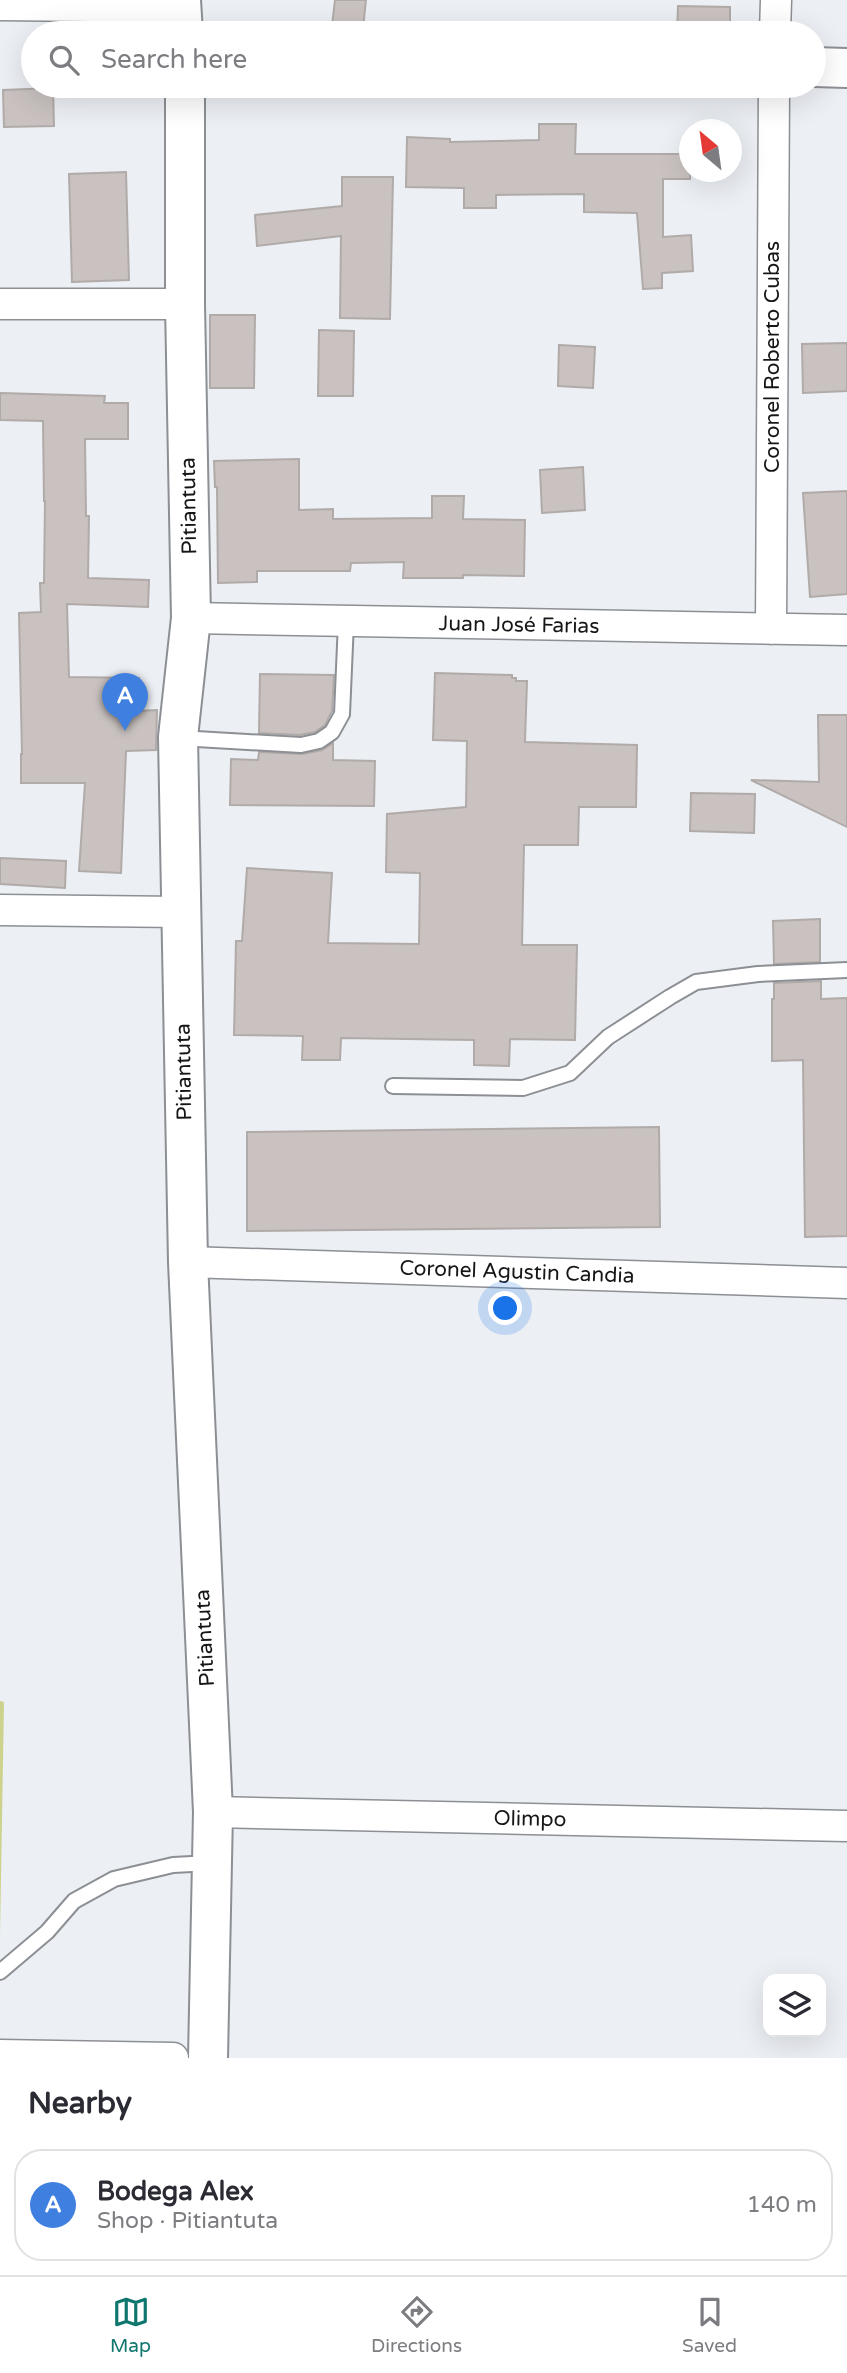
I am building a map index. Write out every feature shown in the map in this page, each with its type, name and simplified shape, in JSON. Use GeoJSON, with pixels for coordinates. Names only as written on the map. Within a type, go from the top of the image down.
{"type":"FeatureCollection","features":[{"type":"Feature","properties":{"kind":"street"},"geometry":{"type":"LineString","coordinates":[[775,21],[776,0]]}},
{"type":"Feature","properties":{"kind":"street"},"geometry":{"type":"LineString","coordinates":[[0,5],[182,13]]}},
{"type":"Feature","properties":{"kind":"street"},"geometry":{"type":"LineString","coordinates":[[826,67],[847,68]]}},
{"type":"Feature","properties":{"kind":"street","name":"Pitiantuta"},"geometry":{"type":"LineString","coordinates":[[185,98],[185,304],[191,618],[178,737],[188,1262],[213,1812],[208,2058]]}},
{"type":"Feature","properties":{"kind":"street","name":"Coronel Roberto Cubas"},"geometry":{"type":"LineString","coordinates":[[771,629],[774,98]]}},
{"type":"Feature","properties":{"kind":"street"},"geometry":{"type":"LineString","coordinates":[[0,304],[185,304]]}},
{"type":"Feature","properties":{"kind":"street","name":"Juan José Farias"},"geometry":{"type":"LineString","coordinates":[[191,618],[847,630]]}},
{"type":"Feature","properties":{"kind":"street"},"geometry":{"type":"LineString","coordinates":[[0,910],[181,912]]}},
{"type":"Feature","properties":{"kind":"street","name":"Coronel Agustin Candia"},"geometry":{"type":"LineString","coordinates":[[188,1262],[847,1283]]}},
{"type":"Feature","properties":{"kind":"street","name":"Olimpo"},"geometry":{"type":"LineString","coordinates":[[213,1812],[847,1826]]}},
{"type":"Feature","properties":{"kind":"street"},"geometry":{"type":"LineString","coordinates":[[0,2055],[173,2058]]}},
{"type":"Feature","properties":{"kind":"lane"},"geometry":{"type":"LineString","coordinates":[[178,737],[301,746],[319,741],[332,732],[342,714],[346,622]]}},
{"type":"Feature","properties":{"kind":"lane"},"geometry":{"type":"LineString","coordinates":[[393,1086],[523,1088],[570,1073],[608,1037],[696,982],[758,974],[847,970]]}},
{"type":"Feature","properties":{"kind":"lane"},"geometry":{"type":"LineString","coordinates":[[0,1972],[47,1932],[74,1902],[114,1880],[173,1865],[212,1863]]}},
{"type":"Feature","properties":{"kind":"green space"},"geometry":{"type":"Polygon","coordinates":[[[0,1701],[4,1702],[0,1936],[0,1701]]]}},
{"type":"Feature","properties":{"kind":"building"},"geometry":{"type":"Polygon","coordinates":[[[335,0],[366,0],[364,21],[333,21],[335,0]]]}},
{"type":"Feature","properties":{"kind":"building"},"geometry":{"type":"Polygon","coordinates":[[[678,6],[730,7],[730,21],[677,21],[678,6]]]}},
{"type":"Feature","properties":{"kind":"building"},"geometry":{"type":"Polygon","coordinates":[[[21,89],[21,98],[53,98],[54,126],[4,127],[3,90],[21,89]]]}},
{"type":"Feature","properties":{"kind":"building"},"geometry":{"type":"Polygon","coordinates":[[[539,124],[576,124],[575,154],[679,154],[679,179],[663,179],[663,237],[691,235],[693,271],[662,273],[662,288],[643,289],[637,213],[584,212],[584,194],[496,195],[496,208],[464,208],[464,188],[406,187],[407,137],[450,139],[450,142],[539,140],[539,124]]]}},
{"type":"Feature","properties":{"kind":"building"},"geometry":{"type":"Polygon","coordinates":[[[126,172],[129,280],[72,282],[69,174],[126,172]]]}},
{"type":"Feature","properties":{"kind":"building"},"geometry":{"type":"Polygon","coordinates":[[[342,177],[393,177],[390,319],[340,318],[341,236],[257,246],[255,215],[342,206],[342,177]]]}},
{"type":"Feature","properties":{"kind":"building"},"geometry":{"type":"Polygon","coordinates":[[[210,315],[255,315],[254,388],[210,388],[210,315]]]}},
{"type":"Feature","properties":{"kind":"building"},"geometry":{"type":"Polygon","coordinates":[[[319,330],[354,331],[353,396],[318,396],[319,330]]]}},
{"type":"Feature","properties":{"kind":"building"},"geometry":{"type":"Polygon","coordinates":[[[847,343],[847,391],[803,393],[802,344],[847,343]]]}},
{"type":"Feature","properties":{"kind":"building"},"geometry":{"type":"Polygon","coordinates":[[[559,345],[595,347],[593,388],[558,386],[559,345]]]}},
{"type":"Feature","properties":{"kind":"building"},"geometry":{"type":"Polygon","coordinates":[[[0,393],[105,396],[104,403],[128,403],[128,439],[85,439],[86,516],[89,516],[88,578],[149,580],[148,607],[67,604],[69,677],[139,678],[138,711],[157,710],[156,750],[126,751],[121,873],[79,871],[85,783],[21,783],[19,613],[41,612],[45,501],[43,421],[0,420],[0,393]]]}},
{"type":"Feature","properties":{"kind":"building"},"geometry":{"type":"Polygon","coordinates":[[[299,459],[299,510],[333,509],[333,519],[432,518],[432,496],[464,496],[463,519],[525,520],[524,576],[403,578],[404,562],[351,563],[350,571],[257,571],[257,582],[218,583],[217,487],[214,461],[299,459]]]}},
{"type":"Feature","properties":{"kind":"building"},"geometry":{"type":"Polygon","coordinates":[[[583,467],[585,510],[542,513],[540,470],[583,467]]]}},
{"type":"Feature","properties":{"kind":"building"},"geometry":{"type":"Polygon","coordinates":[[[847,491],[847,594],[810,597],[803,493],[847,491]]]}},
{"type":"Feature","properties":{"kind":"building"},"geometry":{"type":"Polygon","coordinates":[[[435,673],[512,675],[516,681],[527,681],[525,742],[637,745],[636,807],[579,807],[578,845],[524,845],[522,945],[577,945],[575,1040],[510,1039],[509,1066],[474,1065],[474,1040],[341,1038],[340,1060],[302,1060],[303,1036],[234,1035],[236,941],[242,941],[247,868],[332,873],[328,943],[419,944],[420,873],[386,872],[387,814],[466,807],[467,741],[433,740],[435,673]]]}},
{"type":"Feature","properties":{"kind":"building"},"geometry":{"type":"Polygon","coordinates":[[[260,674],[334,675],[332,711],[325,725],[315,732],[300,735],[259,733],[260,674]]]}},
{"type":"Feature","properties":{"kind":"building"},"geometry":{"type":"Polygon","coordinates":[[[818,715],[847,715],[847,827],[751,780],[819,782],[818,715]]]}},
{"type":"Feature","properties":{"kind":"building"},"geometry":{"type":"Polygon","coordinates":[[[333,743],[333,760],[375,761],[374,806],[230,805],[231,759],[258,760],[259,752],[303,754],[322,750],[333,743]]]}},
{"type":"Feature","properties":{"kind":"building"},"geometry":{"type":"Polygon","coordinates":[[[691,793],[755,794],[754,833],[690,831],[691,793]]]}},
{"type":"Feature","properties":{"kind":"building"},"geometry":{"type":"Polygon","coordinates":[[[0,858],[66,861],[65,888],[0,884],[0,858]]]}},
{"type":"Feature","properties":{"kind":"building"},"geometry":{"type":"Polygon","coordinates":[[[820,919],[820,962],[774,964],[773,921],[820,919]]]}},
{"type":"Feature","properties":{"kind":"building"},"geometry":{"type":"Polygon","coordinates":[[[821,981],[821,999],[847,998],[847,1236],[805,1237],[803,1060],[772,1061],[772,999],[774,983],[821,981]]]}},
{"type":"Feature","properties":{"kind":"building"},"geometry":{"type":"Polygon","coordinates":[[[659,1127],[660,1227],[247,1231],[247,1132],[659,1127]]]}},
{"type":"Feature","properties":{"kind":"place","name":"Bodega Alex"},"geometry":{"type":"Point","coordinates":[125,731]}}]}
